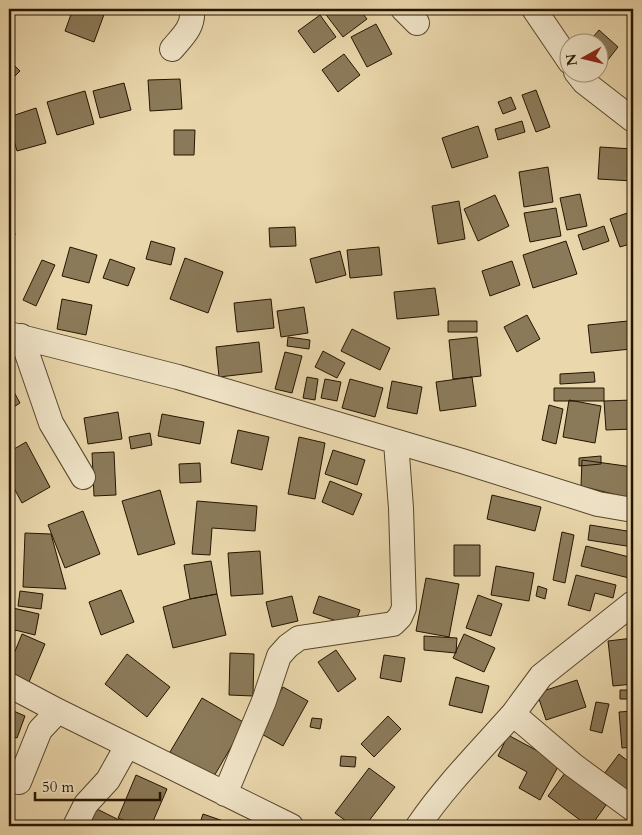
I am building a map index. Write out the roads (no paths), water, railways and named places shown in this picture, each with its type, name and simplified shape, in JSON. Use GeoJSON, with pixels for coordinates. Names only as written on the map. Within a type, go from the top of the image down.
{"type":"FeatureCollection","features":[{"type":"Feature","properties":{"kind":"street"},"geometry":{"type":"LineString","coordinates":[[172,49],[188,32],[193,18],[192,9]]}},
{"type":"Feature","properties":{"kind":"street"},"geometry":{"type":"LineString","coordinates":[[534,9],[560,47]]}},
{"type":"Feature","properties":{"kind":"street"},"geometry":{"type":"LineString","coordinates":[[584,82],[633,120]]}},
{"type":"Feature","properties":{"kind":"street"},"geometry":{"type":"LineString","coordinates":[[15,335],[178,376],[598,504],[633,510]]}},
{"type":"Feature","properties":{"kind":"street"},"geometry":{"type":"LineString","coordinates":[[15,335],[51,423],[84,477]]}},
{"type":"Feature","properties":{"kind":"street"},"geometry":{"type":"LineString","coordinates":[[224,794],[264,701],[279,656],[288,646],[299,638],[393,624],[400,617],[404,608],[402,517],[396,442]]}},
{"type":"Feature","properties":{"kind":"street"},"geometry":{"type":"LineString","coordinates":[[418,826],[464,768],[513,714],[542,676],[633,604]]}},
{"type":"Feature","properties":{"kind":"street"},"geometry":{"type":"LineString","coordinates":[[9,685],[127,746],[290,826]]}},
{"type":"Feature","properties":{"kind":"street"},"geometry":{"type":"LineString","coordinates":[[19,782],[40,730],[58,711]]}},
{"type":"Feature","properties":{"kind":"street"},"geometry":{"type":"LineString","coordinates":[[513,714],[573,765],[633,809]]}},
{"type":"Feature","properties":{"kind":"street"},"geometry":{"type":"LineString","coordinates":[[76,826],[86,804],[108,780],[127,746]]}}]}
